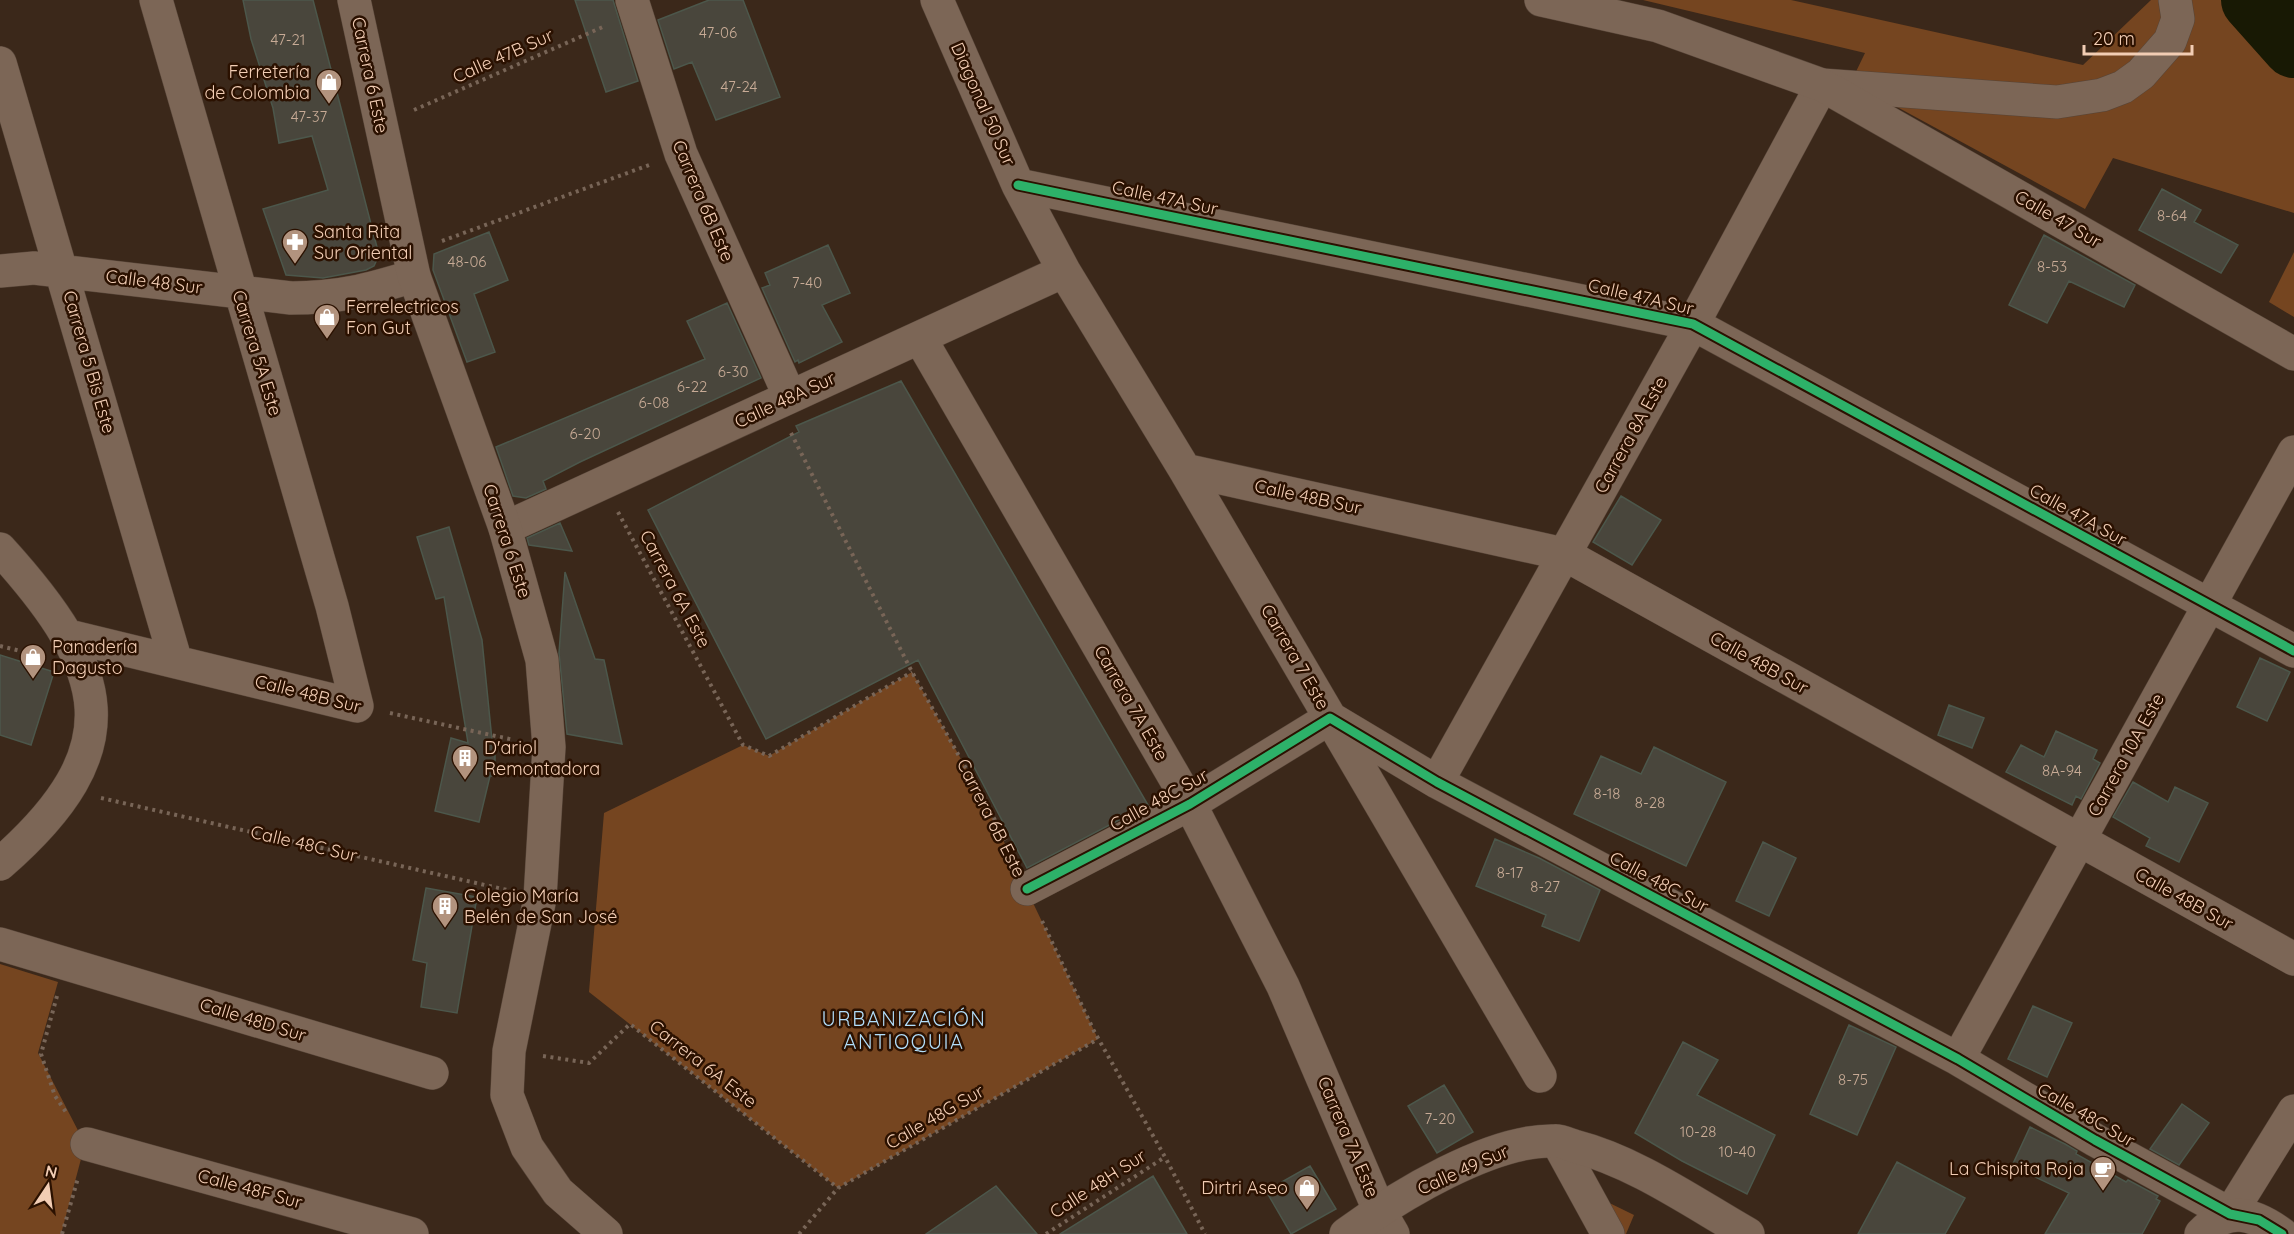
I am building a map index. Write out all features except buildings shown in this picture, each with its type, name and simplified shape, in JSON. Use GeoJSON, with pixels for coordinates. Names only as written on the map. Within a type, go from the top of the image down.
{"type":"FeatureCollection","features":[{"type":"Feature","properties":{"kind":"street","name":"Carrera 5A Este"},"geometry":{"type":"LineString","coordinates":[[156,0],[332,606],[357,706]]}},
{"type":"Feature","properties":{"kind":"street","name":"Carrera 6 Este"},"geometry":{"type":"LineString","coordinates":[[354,0],[411,265],[505,528],[543,660],[549,747],[540,898],[509,1052],[507,1095],[527,1147],[558,1192],[601,1233]]}},
{"type":"Feature","properties":{"kind":"street","name":"Diagonal 50 Sur"},"geometry":{"type":"LineString","coordinates":[[937,0],[1018,185],[1064,271]]}},
{"type":"Feature","properties":{"kind":"street","name":"Calle 47 Sur"},"geometry":{"type":"LineString","coordinates":[[1541,0],[1658,27],[1822,85],[2294,354]]}},
{"type":"Feature","properties":{"kind":"street"},"geometry":{"type":"LineString","coordinates":[[1613,0],[1658,27]]}},
{"type":"Feature","properties":{"kind":"street","name":"Carrera 6B Este"},"geometry":{"type":"LineString","coordinates":[[634,6],[681,154],[783,400]]}},
{"type":"Feature","properties":{"kind":"street","name":"Calle 47 Sur"},"geometry":{"type":"LineString","coordinates":[[1822,85],[2035,101],[2080,100],[2123,87],[2141,74],[2170,41],[2176,10]]}},
{"type":"Feature","properties":{"kind":"street","name":"Carrera 5 Bis Este"},"geometry":{"type":"LineString","coordinates":[[0,63],[176,662]]}},
{"type":"Feature","properties":{"kind":"street","name":"Carrera 8A Este"},"geometry":{"type":"LineString","coordinates":[[1437,782],[1693,324],[1822,85]]}},
{"type":"Feature","properties":{"kind":"street","name":"Calle 47A Sur"},"geometry":{"type":"LineString","coordinates":[[1018,185],[1693,324],[2294,651]]}},
{"type":"Feature","properties":{"kind":"street","name":"Calle 48 Sur"},"geometry":{"type":"LineString","coordinates":[[0,272],[33,268],[291,298],[332,298],[361,292],[411,265]]}},
{"type":"Feature","properties":{"kind":"street","name":"Calle 48A Sur"},"geometry":{"type":"LineString","coordinates":[[505,528],[604,485],[1064,271]]}},
{"type":"Feature","properties":{"kind":"street","name":"Carrera 7 Este"},"geometry":{"type":"LineString","coordinates":[[1064,271],[1185,470],[1540,1076]]}},
{"type":"Feature","properties":{"kind":"street","name":"Carrera 7A Este"},"geometry":{"type":"LineString","coordinates":[[920,338],[1190,804],[1283,986],[1386,1222]]}},
{"type":"Feature","properties":{"kind":"street","name":"Carrera 10A Este"},"geometry":{"type":"LineString","coordinates":[[1958,1059],[2294,452]]}},
{"type":"Feature","properties":{"kind":"street","name":"Calle 48B Sur"},"geometry":{"type":"LineString","coordinates":[[1185,470],[1564,554],[2294,959]]}},
{"type":"Feature","properties":{"kind":"street"},"geometry":{"type":"LineString","coordinates":[[0,549],[69,636],[90,685],[92,710],[89,738],[69,791],[48,818],[0,864]]}},
{"type":"Feature","properties":{"kind":"street","name":"Calle 48B Sur"},"geometry":{"type":"LineString","coordinates":[[69,636],[357,706]]}},
{"type":"Feature","properties":{"kind":"street","name":"Calle 48C Sur"},"geometry":{"type":"LineString","coordinates":[[1027,889],[1190,804],[1330,717],[1437,782],[1958,1059],[2095,1140],[2230,1214],[2245,1215],[2259,1220],[2282,1234]]}},
{"type":"Feature","properties":{"kind":"street","name":"Calle 48D Sur"},"geometry":{"type":"LineString","coordinates":[[0,944],[432,1073]]}},
{"type":"Feature","properties":{"kind":"street"},"geometry":{"type":"LineString","coordinates":[[2201,1234],[2218,1219],[2230,1214],[2294,1111]]}},
{"type":"Feature","properties":{"kind":"street"},"geometry":{"type":"LineString","coordinates":[[1557,1141],[1608,1234]]}},
{"type":"Feature","properties":{"kind":"street","name":"Calle 49 Sur"},"geometry":{"type":"LineString","coordinates":[[1346,1234],[1386,1222],[1489,1154],[1514,1146],[1557,1141],[1602,1153],[1630,1166],[1748,1234]]}},
{"type":"Feature","properties":{"kind":"street","name":"Calle 48F Sur"},"geometry":{"type":"LineString","coordinates":[[87,1144],[412,1234]]}},
{"type":"Feature","properties":{"kind":"path"},"geometry":{"type":"LineString","coordinates":[[411,265],[681,154]]}},
{"type":"Feature","properties":{"kind":"path"},"geometry":{"type":"LineString","coordinates":[[62,1234],[87,1144],[55,1096],[41,1054],[65,964]]}},
{"type":"Feature","properties":{"kind":"shaded area"},"geometry":{"type":"Polygon","coordinates":[[[1643,0],[1791,0],[2083,65],[2151,0],[2294,0],[2294,213],[2113,158],[2085,209],[1851,82],[1865,53],[1643,0]]]}},
{"type":"Feature","properties":{"kind":"shaded area"},"geometry":{"type":"Polygon","coordinates":[[[2294,252],[2294,317],[2269,302],[2294,252]]]}},
{"type":"Feature","properties":{"kind":"shaded area"},"geometry":{"type":"Polygon","coordinates":[[[912,672],[983,798],[1098,1039],[838,1188],[589,992],[604,813],[743,745],[769,756],[912,672]]]}},
{"type":"Feature","properties":{"kind":"shaded area"},"geometry":{"type":"Polygon","coordinates":[[[0,964],[58,982],[38,1053],[85,1144],[61,1234],[0,1234],[0,964]]]}},
{"type":"Feature","properties":{"kind":"shaded area"},"geometry":{"type":"Polygon","coordinates":[[[1589,1193],[1634,1215],[1626,1234],[1612,1234],[1589,1193]]]}},
{"type":"Feature","properties":{"kind":"waterway"},"geometry":{"type":"LineString","coordinates":[[2253,0],[2294,46]]}},
{"type":"Feature","properties":{"kind":"cycle path"},"geometry":{"type":"LineString","coordinates":[[1018,185],[1693,324],[2294,651]]}},
{"type":"Feature","properties":{"kind":"cycle path"},"geometry":{"type":"LineString","coordinates":[[1027,889],[1190,804],[1330,718],[1437,782],[1958,1059],[2095,1140],[2230,1214],[2259,1220],[2282,1234]]}},
{"type":"Feature","properties":{"kind":"place","name":"Ferretería de Colombia"},"geometry":{"type":"Point","coordinates":[329,105]}},
{"type":"Feature","properties":{"kind":"place","name":"Santa Rita Sur Oriental"},"geometry":{"type":"Point","coordinates":[295,265]}},
{"type":"Feature","properties":{"kind":"place","name":"Ferrelectricos Fon Gut"},"geometry":{"type":"Point","coordinates":[327,340]}},
{"type":"Feature","properties":{"kind":"place","name":"Panadería Dagusto"},"geometry":{"type":"Point","coordinates":[33,680]}},
{"type":"Feature","properties":{"kind":"place","name":"D'ariol Remontadora"},"geometry":{"type":"Point","coordinates":[465,781]}},
{"type":"Feature","properties":{"kind":"place","name":"Colegio María Belén de San José"},"geometry":{"type":"Point","coordinates":[445,929]}},
{"type":"Feature","properties":{"kind":"place","name":"La Chispita Roja"},"geometry":{"type":"Point","coordinates":[2103,1192]}},
{"type":"Feature","properties":{"kind":"place","name":"Dirtri Aseo"},"geometry":{"type":"Point","coordinates":[1307,1211]}},
{"type":"Feature","properties":{"kind":"district","name":"URBANIZACIÓN ANTIOQUIA"},"geometry":{"type":"Point","coordinates":[904,1030]}}]}
